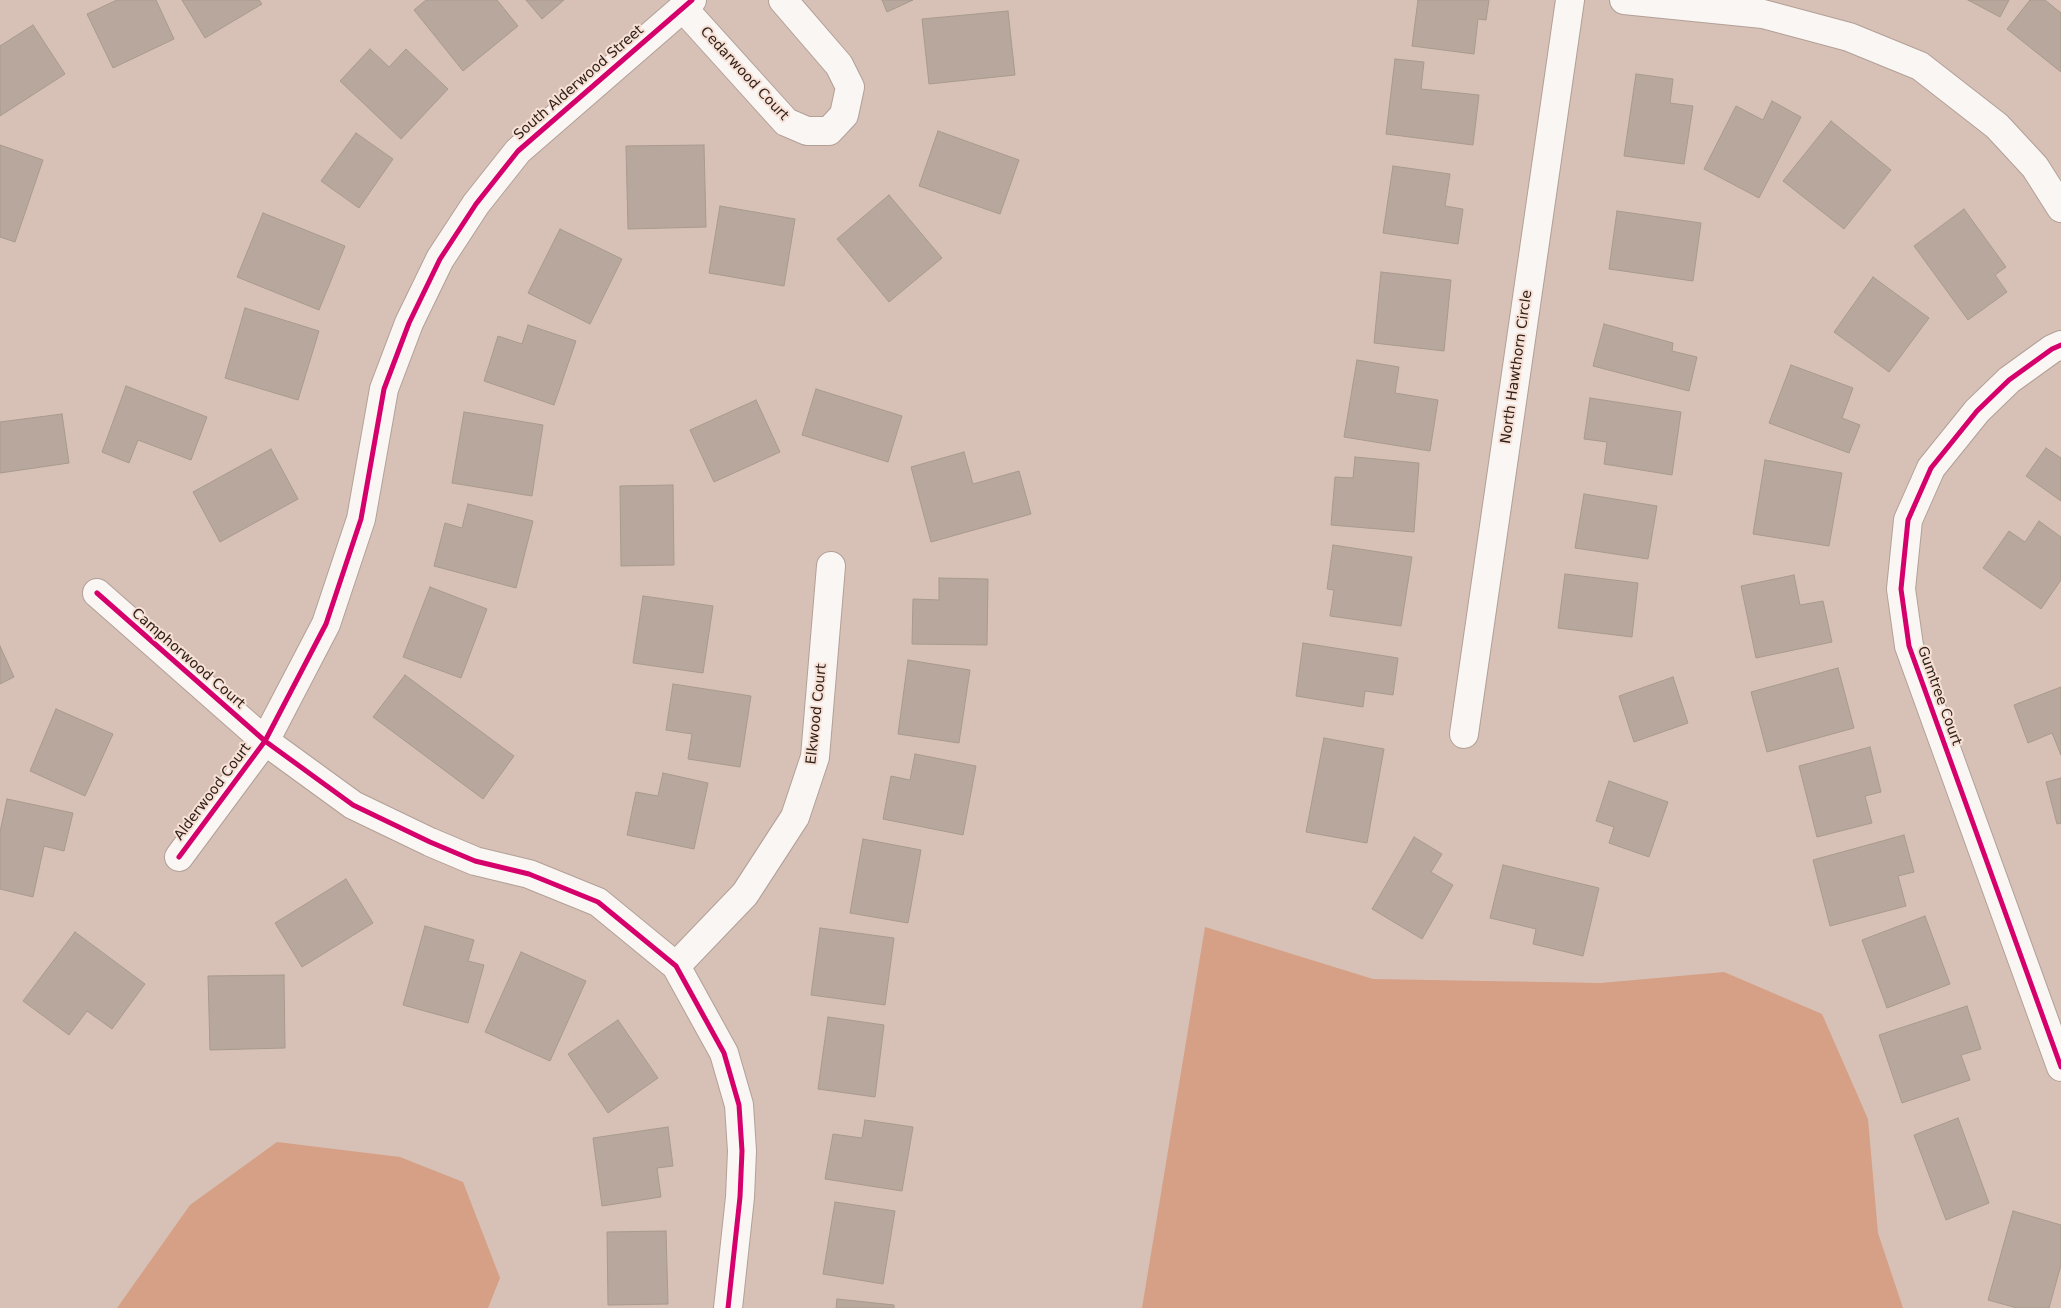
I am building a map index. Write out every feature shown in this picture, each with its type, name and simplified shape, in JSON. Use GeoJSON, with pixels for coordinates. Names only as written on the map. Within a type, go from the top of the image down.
{"type":"FeatureCollection","features":[{"type":"Feature","properties":{"kind":"street","name":"Cedarwood Court"},"geometry":{"type":"LineString","coordinates":[[687,4],[786,122],[807,131],[829,131],[844,115],[850,87],[839,65],[783,0]]}},
{"type":"Feature","properties":{"kind":"street","name":"North Hawthorn Circle"},"geometry":{"type":"LineString","coordinates":[[1464,734],[1570,0]]}},
{"type":"Feature","properties":{"kind":"street"},"geometry":{"type":"LineString","coordinates":[[1624,0],[1763,14],[1849,37],[1920,66],[1997,126],[2035,167],[2061,208]]}},
{"type":"Feature","properties":{"kind":"street","name":"South Alderwood Street"},"geometry":{"type":"LineString","coordinates":[[265,741],[326,624],[361,519],[384,389],[409,323],[440,259],[476,204],[518,151],[687,4]]}},
{"type":"Feature","properties":{"kind":"street","name":"Gumtree Court"},"geometry":{"type":"LineString","coordinates":[[2061,345],[2052,349],[2009,380],[1977,412],[1931,468],[1908,520],[1901,589],[1909,646],[2061,1067]]}},
{"type":"Feature","properties":{"kind":"street","name":"Elkwood Court"},"geometry":{"type":"LineString","coordinates":[[676,966],[745,894],[795,817],[815,757],[831,566]]}},
{"type":"Feature","properties":{"kind":"street","name":"Camphorwood Court"},"geometry":{"type":"LineString","coordinates":[[97,593],[265,741],[354,804],[430,842],[475,861],[529,874],[598,902],[676,966]]}},
{"type":"Feature","properties":{"kind":"street","name":"Alderwood Court"},"geometry":{"type":"LineString","coordinates":[[179,857],[265,741]]}},
{"type":"Feature","properties":{"kind":"street"},"geometry":{"type":"LineString","coordinates":[[676,966],[724,1053],[739,1105],[742,1151],[740,1196],[728,1308]]}},
{"type":"Feature","properties":{"kind":"shaded area"},"geometry":{"type":"Polygon","coordinates":[[[1205,927],[1373,979],[1601,983],[1724,972],[1822,1014],[1868,1119],[1878,1233],[1903,1308],[1142,1308],[1205,927]]]}},
{"type":"Feature","properties":{"kind":"shaded area"},"geometry":{"type":"Polygon","coordinates":[[[277,1142],[400,1157],[463,1182],[500,1278],[488,1308],[117,1308],[190,1205],[277,1142]]]}},
{"type":"Feature","properties":{"kind":"building"},"geometry":{"type":"Polygon","coordinates":[[[117,0],[156,0],[174,39],[113,68],[87,14],[117,0]]]}},
{"type":"Feature","properties":{"kind":"building"},"geometry":{"type":"Polygon","coordinates":[[[182,0],[259,0],[262,4],[205,38],[182,0]]]}},
{"type":"Feature","properties":{"kind":"building"},"geometry":{"type":"Polygon","coordinates":[[[426,0],[497,0],[518,26],[463,71],[414,10],[426,0]]]}},
{"type":"Feature","properties":{"kind":"building"},"geometry":{"type":"Polygon","coordinates":[[[526,0],[564,0],[542,19],[526,0]]]}},
{"type":"Feature","properties":{"kind":"building"},"geometry":{"type":"Polygon","coordinates":[[[882,0],[913,0],[887,12],[882,0]]]}},
{"type":"Feature","properties":{"kind":"building"},"geometry":{"type":"Polygon","coordinates":[[[1418,0],[1489,0],[1486,20],[1478,19],[1474,54],[1412,46],[1418,0]]]}},
{"type":"Feature","properties":{"kind":"building"},"geometry":{"type":"Polygon","coordinates":[[[1968,0],[2009,0],[2000,17],[1968,0]]]}},
{"type":"Feature","properties":{"kind":"building"},"geometry":{"type":"Polygon","coordinates":[[[2030,0],[2045,0],[2061,13],[2061,72],[2007,29],[2030,0]]]}},
{"type":"Feature","properties":{"kind":"building"},"geometry":{"type":"Polygon","coordinates":[[[1008,11],[1015,75],[929,84],[922,19],[1008,11]]]}},
{"type":"Feature","properties":{"kind":"building"},"geometry":{"type":"Polygon","coordinates":[[[33,25],[65,74],[0,116],[0,46],[33,25]]]}},
{"type":"Feature","properties":{"kind":"building"},"geometry":{"type":"Polygon","coordinates":[[[370,49],[389,67],[406,49],[448,89],[401,139],[340,81],[370,49]]]}},
{"type":"Feature","properties":{"kind":"building"},"geometry":{"type":"Polygon","coordinates":[[[1395,59],[1424,62],[1421,89],[1479,95],[1473,145],[1386,134],[1395,59]]]}},
{"type":"Feature","properties":{"kind":"building"},"geometry":{"type":"Polygon","coordinates":[[[1636,74],[1673,79],[1670,103],[1693,106],[1684,164],[1624,156],[1636,74]]]}},
{"type":"Feature","properties":{"kind":"building"},"geometry":{"type":"Polygon","coordinates":[[[1772,101],[1801,117],[1759,198],[1704,169],[1736,106],[1763,120],[1772,101]]]}},
{"type":"Feature","properties":{"kind":"building"},"geometry":{"type":"Polygon","coordinates":[[[1831,121],[1891,170],[1844,229],[1783,181],[1831,121]]]}},
{"type":"Feature","properties":{"kind":"building"},"geometry":{"type":"Polygon","coordinates":[[[938,131],[1019,160],[1000,214],[919,186],[938,131]]]}},
{"type":"Feature","properties":{"kind":"building"},"geometry":{"type":"Polygon","coordinates":[[[356,133],[393,159],[359,208],[321,181],[356,133]]]}},
{"type":"Feature","properties":{"kind":"building"},"geometry":{"type":"Polygon","coordinates":[[[0,145],[43,160],[15,242],[0,237],[0,145]]]}},
{"type":"Feature","properties":{"kind":"building"},"geometry":{"type":"Polygon","coordinates":[[[704,145],[706,227],[628,229],[626,146],[704,145]]]}},
{"type":"Feature","properties":{"kind":"building"},"geometry":{"type":"Polygon","coordinates":[[[1393,166],[1450,174],[1445,206],[1463,209],[1458,244],[1383,233],[1393,166]]]}},
{"type":"Feature","properties":{"kind":"building"},"geometry":{"type":"Polygon","coordinates":[[[889,195],[942,258],[889,302],[837,239],[889,195]]]}},
{"type":"Feature","properties":{"kind":"building"},"geometry":{"type":"Polygon","coordinates":[[[720,206],[795,219],[784,286],[709,273],[720,206]]]}},
{"type":"Feature","properties":{"kind":"building"},"geometry":{"type":"Polygon","coordinates":[[[1964,209],[2006,267],[1995,275],[2007,292],[1968,320],[1914,246],[1964,209]]]}},
{"type":"Feature","properties":{"kind":"building"},"geometry":{"type":"Polygon","coordinates":[[[1617,211],[1701,223],[1693,281],[1609,269],[1617,211]]]}},
{"type":"Feature","properties":{"kind":"building"},"geometry":{"type":"Polygon","coordinates":[[[263,213],[345,246],[319,310],[237,277],[263,213]]]}},
{"type":"Feature","properties":{"kind":"building"},"geometry":{"type":"Polygon","coordinates":[[[560,229],[622,259],[590,324],[528,293],[560,229]]]}},
{"type":"Feature","properties":{"kind":"building"},"geometry":{"type":"Polygon","coordinates":[[[1381,272],[1451,280],[1444,351],[1374,343],[1381,272]]]}},
{"type":"Feature","properties":{"kind":"building"},"geometry":{"type":"Polygon","coordinates":[[[1873,277],[1929,318],[1889,372],[1834,332],[1873,277]]]}},
{"type":"Feature","properties":{"kind":"building"},"geometry":{"type":"Polygon","coordinates":[[[245,308],[319,331],[298,400],[225,378],[245,308]]]}},
{"type":"Feature","properties":{"kind":"building"},"geometry":{"type":"Polygon","coordinates":[[[1604,324],[1673,343],[1672,351],[1697,357],[1689,391],[1593,366],[1604,324]]]}},
{"type":"Feature","properties":{"kind":"building"},"geometry":{"type":"Polygon","coordinates":[[[528,325],[576,341],[554,405],[484,381],[498,336],[522,344],[528,325]]]}},
{"type":"Feature","properties":{"kind":"building"},"geometry":{"type":"Polygon","coordinates":[[[1357,360],[1399,367],[1395,393],[1438,400],[1430,451],[1344,437],[1357,360]]]}},
{"type":"Feature","properties":{"kind":"building"},"geometry":{"type":"Polygon","coordinates":[[[1791,365],[1853,388],[1842,418],[1860,425],[1849,453],[1769,423],[1791,365]]]}},
{"type":"Feature","properties":{"kind":"building"},"geometry":{"type":"Polygon","coordinates":[[[126,386],[207,417],[191,460],[138,440],[129,463],[102,452],[126,386]]]}},
{"type":"Feature","properties":{"kind":"building"},"geometry":{"type":"Polygon","coordinates":[[[816,389],[902,416],[888,462],[802,435],[816,389]]]}},
{"type":"Feature","properties":{"kind":"building"},"geometry":{"type":"Polygon","coordinates":[[[1590,398],[1681,412],[1672,475],[1604,464],[1607,442],[1584,439],[1590,398]]]}},
{"type":"Feature","properties":{"kind":"building"},"geometry":{"type":"Polygon","coordinates":[[[756,400],[780,452],[714,482],[690,430],[756,400]]]}},
{"type":"Feature","properties":{"kind":"building"},"geometry":{"type":"Polygon","coordinates":[[[464,412],[543,425],[532,496],[452,483],[464,412]]]}},
{"type":"Feature","properties":{"kind":"building"},"geometry":{"type":"Polygon","coordinates":[[[62,414],[69,463],[0,473],[0,422],[62,414]]]}},
{"type":"Feature","properties":{"kind":"building"},"geometry":{"type":"Polygon","coordinates":[[[2046,448],[2061,458],[2061,501],[2026,476],[2046,448]]]}},
{"type":"Feature","properties":{"kind":"building"},"geometry":{"type":"Polygon","coordinates":[[[271,449],[298,499],[220,542],[193,492],[271,449]]]}},
{"type":"Feature","properties":{"kind":"building"},"geometry":{"type":"Polygon","coordinates":[[[964,452],[973,484],[1019,471],[1031,514],[931,542],[911,467],[964,452]]]}},
{"type":"Feature","properties":{"kind":"building"},"geometry":{"type":"Polygon","coordinates":[[[1355,457],[1419,463],[1414,532],[1331,525],[1335,477],[1353,478],[1355,457]]]}},
{"type":"Feature","properties":{"kind":"building"},"geometry":{"type":"Polygon","coordinates":[[[1765,460],[1842,473],[1829,546],[1753,534],[1765,460]]]}},
{"type":"Feature","properties":{"kind":"building"},"geometry":{"type":"Polygon","coordinates":[[[673,485],[674,565],[621,566],[620,486],[673,485]]]}},
{"type":"Feature","properties":{"kind":"building"},"geometry":{"type":"Polygon","coordinates":[[[1584,494],[1657,506],[1648,559],[1575,548],[1584,494]]]}},
{"type":"Feature","properties":{"kind":"building"},"geometry":{"type":"Polygon","coordinates":[[[468,504],[533,521],[516,588],[434,566],[445,523],[462,528],[468,504]]]}},
{"type":"Feature","properties":{"kind":"building"},"geometry":{"type":"Polygon","coordinates":[[[2039,521],[2061,537],[2061,580],[2041,609],[1983,568],[2009,531],[2025,542],[2039,521]]]}},
{"type":"Feature","properties":{"kind":"building"},"geometry":{"type":"Polygon","coordinates":[[[1333,545],[1412,557],[1401,626],[1330,616],[1334,590],[1327,589],[1333,545]]]}},
{"type":"Feature","properties":{"kind":"building"},"geometry":{"type":"Polygon","coordinates":[[[1565,574],[1638,583],[1632,637],[1558,628],[1565,574]]]}},
{"type":"Feature","properties":{"kind":"building"},"geometry":{"type":"Polygon","coordinates":[[[1794,575],[1800,605],[1823,601],[1832,642],[1756,658],[1741,586],[1794,575]]]}},
{"type":"Feature","properties":{"kind":"building"},"geometry":{"type":"Polygon","coordinates":[[[939,578],[988,579],[987,645],[912,644],[913,599],[939,600],[939,578]]]}},
{"type":"Feature","properties":{"kind":"building"},"geometry":{"type":"Polygon","coordinates":[[[430,587],[487,609],[461,678],[403,657],[430,587]]]}},
{"type":"Feature","properties":{"kind":"building"},"geometry":{"type":"Polygon","coordinates":[[[643,596],[713,606],[703,673],[633,663],[643,596]]]}},
{"type":"Feature","properties":{"kind":"building"},"geometry":{"type":"Polygon","coordinates":[[[1303,643],[1398,658],[1393,695],[1365,691],[1363,707],[1296,696],[1303,643]]]}},
{"type":"Feature","properties":{"kind":"building"},"geometry":{"type":"Polygon","coordinates":[[[0,646],[14,677],[0,684],[0,646]]]}},
{"type":"Feature","properties":{"kind":"building"},"geometry":{"type":"Polygon","coordinates":[[[908,660],[970,670],[959,743],[898,734],[908,660]]]}},
{"type":"Feature","properties":{"kind":"building"},"geometry":{"type":"Polygon","coordinates":[[[1838,668],[1854,728],[1767,752],[1751,692],[1838,668]]]}},
{"type":"Feature","properties":{"kind":"building"},"geometry":{"type":"Polygon","coordinates":[[[405,675],[514,756],[483,799],[373,717],[405,675]]]}},
{"type":"Feature","properties":{"kind":"building"},"geometry":{"type":"Polygon","coordinates":[[[1673,677],[1688,723],[1634,742],[1619,696],[1673,677]]]}},
{"type":"Feature","properties":{"kind":"building"},"geometry":{"type":"Polygon","coordinates":[[[673,684],[751,696],[740,767],[688,759],[692,734],[666,730],[673,684]]]}},
{"type":"Feature","properties":{"kind":"building"},"geometry":{"type":"Polygon","coordinates":[[[2061,687],[2061,755],[2052,733],[2028,743],[2014,705],[2061,687]]]}},
{"type":"Feature","properties":{"kind":"building"},"geometry":{"type":"Polygon","coordinates":[[[56,709],[113,734],[85,796],[30,771],[56,709]]]}},
{"type":"Feature","properties":{"kind":"building"},"geometry":{"type":"Polygon","coordinates":[[[1324,738],[1384,749],[1367,843],[1306,832],[1324,738]]]}},
{"type":"Feature","properties":{"kind":"building"},"geometry":{"type":"Polygon","coordinates":[[[1870,747],[1881,792],[1865,796],[1872,823],[1817,837],[1799,766],[1870,747]]]}},
{"type":"Feature","properties":{"kind":"building"},"geometry":{"type":"Polygon","coordinates":[[[915,754],[976,766],[963,835],[883,819],[891,776],[910,780],[915,754]]]}},
{"type":"Feature","properties":{"kind":"building"},"geometry":{"type":"Polygon","coordinates":[[[663,773],[708,783],[694,849],[627,835],[636,792],[658,796],[663,773]]]}},
{"type":"Feature","properties":{"kind":"building"},"geometry":{"type":"Polygon","coordinates":[[[2061,778],[2061,823],[2057,824],[2046,782],[2061,778]]]}},
{"type":"Feature","properties":{"kind":"building"},"geometry":{"type":"Polygon","coordinates":[[[1609,781],[1668,802],[1649,857],[1609,843],[1614,827],[1596,821],[1609,781]]]}},
{"type":"Feature","properties":{"kind":"building"},"geometry":{"type":"Polygon","coordinates":[[[7,799],[73,813],[64,851],[44,846],[33,897],[0,889],[0,832],[7,799]]]}},
{"type":"Feature","properties":{"kind":"building"},"geometry":{"type":"Polygon","coordinates":[[[1904,835],[1914,872],[1898,876],[1906,906],[1830,926],[1813,860],[1904,835]]]}},
{"type":"Feature","properties":{"kind":"building"},"geometry":{"type":"Polygon","coordinates":[[[1414,837],[1442,854],[1431,872],[1453,885],[1422,939],[1372,909],[1414,837]]]}},
{"type":"Feature","properties":{"kind":"building"},"geometry":{"type":"Polygon","coordinates":[[[863,839],[921,850],[908,923],[850,913],[863,839]]]}},
{"type":"Feature","properties":{"kind":"building"},"geometry":{"type":"Polygon","coordinates":[[[1503,865],[1599,888],[1583,956],[1533,944],[1536,929],[1490,918],[1503,865]]]}},
{"type":"Feature","properties":{"kind":"building"},"geometry":{"type":"Polygon","coordinates":[[[346,879],[373,923],[302,967],[275,923],[346,879]]]}},
{"type":"Feature","properties":{"kind":"building"},"geometry":{"type":"Polygon","coordinates":[[[1925,916],[1950,984],[1887,1008],[1862,940],[1925,916]]]}},
{"type":"Feature","properties":{"kind":"building"},"geometry":{"type":"Polygon","coordinates":[[[425,926],[474,940],[468,961],[484,965],[468,1023],[403,1005],[425,926]]]}},
{"type":"Feature","properties":{"kind":"building"},"geometry":{"type":"Polygon","coordinates":[[[820,928],[894,938],[885,1005],[811,995],[820,928]]]}},
{"type":"Feature","properties":{"kind":"building"},"geometry":{"type":"Polygon","coordinates":[[[75,932],[145,984],[112,1029],[87,1011],[69,1035],[23,1001],[75,932]]]}},
{"type":"Feature","properties":{"kind":"building"},"geometry":{"type":"Polygon","coordinates":[[[521,952],[586,981],[550,1061],[485,1032],[521,952]]]}},
{"type":"Feature","properties":{"kind":"building"},"geometry":{"type":"Polygon","coordinates":[[[284,975],[285,1048],[210,1050],[208,976],[284,975]]]}},
{"type":"Feature","properties":{"kind":"building"},"geometry":{"type":"Polygon","coordinates":[[[1967,1006],[1981,1049],[1961,1055],[1970,1080],[1902,1103],[1879,1035],[1967,1006]]]}},
{"type":"Feature","properties":{"kind":"building"},"geometry":{"type":"Polygon","coordinates":[[[828,1017],[884,1025],[875,1097],[818,1089],[828,1017]]]}},
{"type":"Feature","properties":{"kind":"building"},"geometry":{"type":"Polygon","coordinates":[[[618,1020],[658,1078],[608,1113],[568,1054],[618,1020]]]}},
{"type":"Feature","properties":{"kind":"building"},"geometry":{"type":"Polygon","coordinates":[[[1958,1118],[1989,1203],[1946,1220],[1914,1135],[1958,1118]]]}},
{"type":"Feature","properties":{"kind":"building"},"geometry":{"type":"Polygon","coordinates":[[[865,1120],[913,1127],[902,1191],[825,1179],[833,1134],[862,1138],[865,1120]]]}},
{"type":"Feature","properties":{"kind":"building"},"geometry":{"type":"Polygon","coordinates":[[[668,1127],[673,1166],[657,1168],[661,1197],[602,1206],[593,1138],[668,1127]]]}},
{"type":"Feature","properties":{"kind":"building"},"geometry":{"type":"Polygon","coordinates":[[[835,1202],[895,1211],[883,1284],[823,1274],[835,1202]]]}},
{"type":"Feature","properties":{"kind":"building"},"geometry":{"type":"Polygon","coordinates":[[[2013,1211],[2061,1225],[2061,1265],[2049,1308],[2017,1308],[1988,1300],[2013,1211]]]}},
{"type":"Feature","properties":{"kind":"building"},"geometry":{"type":"Polygon","coordinates":[[[666,1231],[668,1304],[608,1305],[607,1232],[666,1231]]]}},
{"type":"Feature","properties":{"kind":"building"},"geometry":{"type":"Polygon","coordinates":[[[837,1299],[894,1305],[894,1308],[836,1308],[837,1299]]]}},
{"type":"Feature","properties":{"kind":"cycle path"},"geometry":{"type":"LineString","coordinates":[[179,857],[265,741],[326,624],[361,519],[384,389],[409,323],[440,259],[476,204],[518,151],[692,0]]}},
{"type":"Feature","properties":{"kind":"cycle path"},"geometry":{"type":"LineString","coordinates":[[2061,345],[2052,349],[2009,380],[1977,411],[1931,468],[1908,520],[1901,589],[1909,646],[2061,1067]]}},
{"type":"Feature","properties":{"kind":"cycle path"},"geometry":{"type":"LineString","coordinates":[[97,593],[265,741],[353,805],[430,842],[475,861],[529,874],[598,902],[676,966],[724,1053],[739,1105],[742,1151],[740,1197],[728,1308]]}}]}
